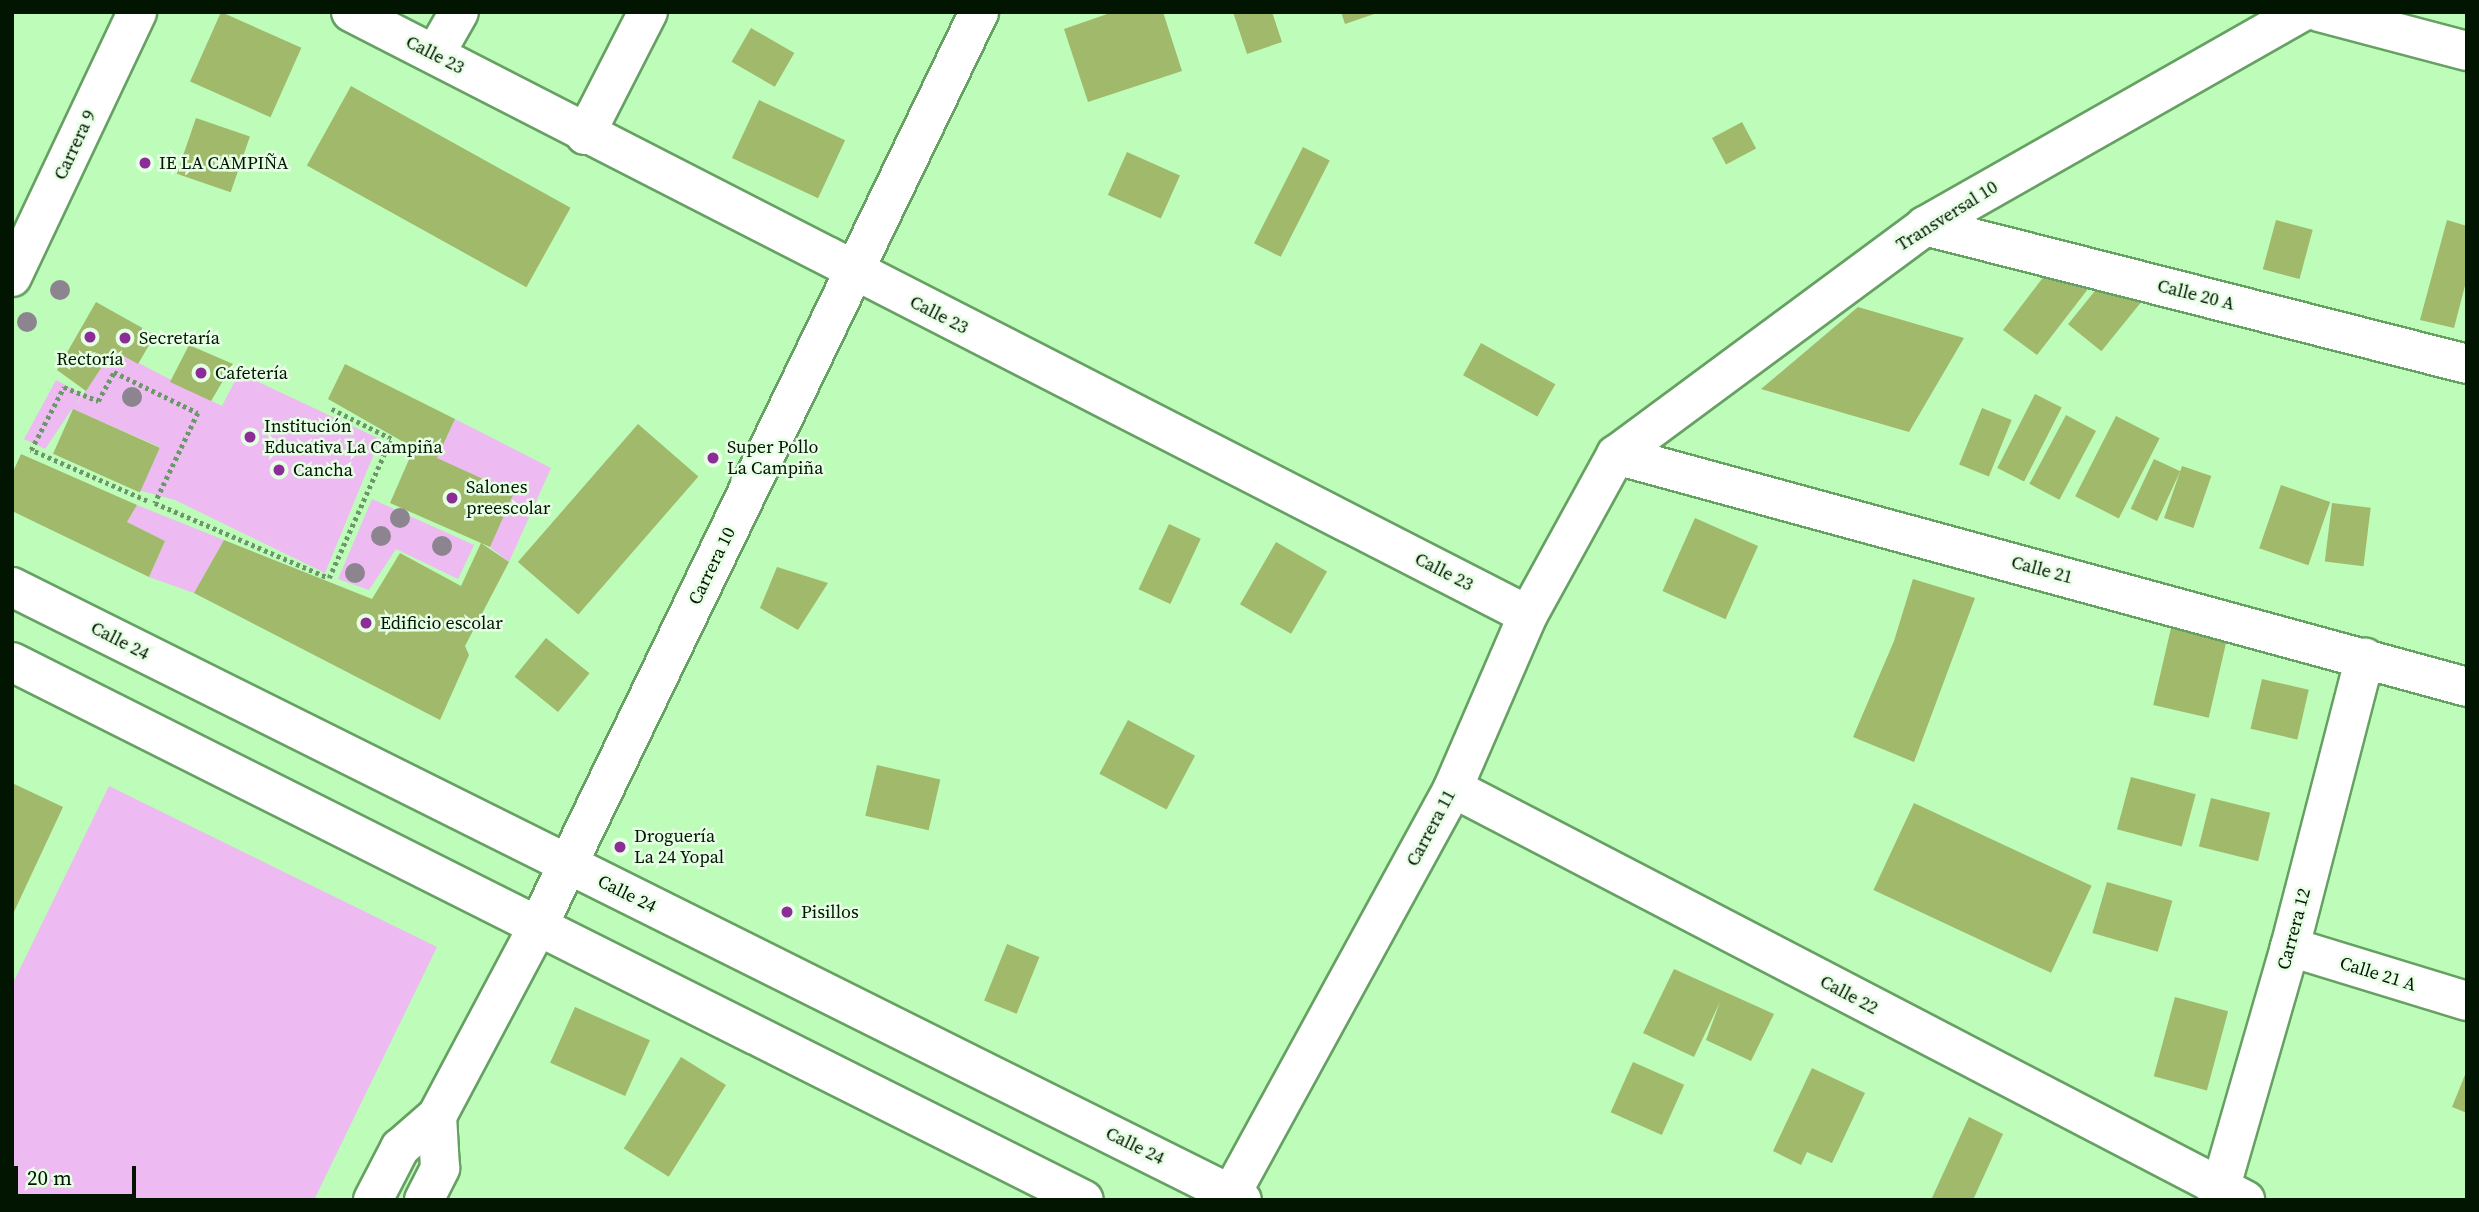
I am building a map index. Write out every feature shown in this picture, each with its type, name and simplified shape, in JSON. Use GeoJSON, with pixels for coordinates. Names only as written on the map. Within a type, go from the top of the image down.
{"type":"FeatureCollection","features":[{"type":"Feature","properties":{"kind":"street","name":"Carrera 9"},"geometry":{"type":"LineString","coordinates":[[12,277],[137,12]]}},
{"type":"Feature","properties":{"kind":"street","name":"Calle 23"},"geometry":{"type":"LineString","coordinates":[[351,12],[585,135],[1528,615]]}},
{"type":"Feature","properties":{"kind":"street"},"geometry":{"type":"LineString","coordinates":[[435,54],[459,12]]}},
{"type":"Feature","properties":{"kind":"street"},"geometry":{"type":"LineString","coordinates":[[585,135],[648,12]]}},
{"type":"Feature","properties":{"kind":"street","name":"Carrera 10"},"geometry":{"type":"LineString","coordinates":[[373,1200],[400,1148],[437,1116],[539,924],[979,12]]}},
{"type":"Feature","properties":{"kind":"street","name":"Transversal 10"},"geometry":{"type":"LineString","coordinates":[[1616,455],[1925,226],[2301,12]]}},
{"type":"Feature","properties":{"kind":"street"},"geometry":{"type":"LineString","coordinates":[[2319,12],[2467,51]]}},
{"type":"Feature","properties":{"kind":"street","name":"Calle 20 A"},"geometry":{"type":"LineString","coordinates":[[1925,226],[2467,364]]}},
{"type":"Feature","properties":{"kind":"street","name":"Carrera 11"},"geometry":{"type":"LineString","coordinates":[[1236,1197],[1453,788],[1528,615],[1616,455]]}},
{"type":"Feature","properties":{"kind":"street","name":"Calle 21"},"geometry":{"type":"LineString","coordinates":[[1616,455],[2467,687]]}},
{"type":"Feature","properties":{"kind":"street","name":"Calle 24"},"geometry":{"type":"LineString","coordinates":[[12,587],[1236,1197]]}},
{"type":"Feature","properties":{"kind":"street","name":"Carrera 12"},"geometry":{"type":"LineString","coordinates":[[2227,1196],[2365,658]]}},
{"type":"Feature","properties":{"kind":"street"},"geometry":{"type":"LineString","coordinates":[[12,662],[539,924],[1084,1200]]}},
{"type":"Feature","properties":{"kind":"street","name":"Calle 22"},"geometry":{"type":"LineString","coordinates":[[1453,788],[2227,1196]]}},
{"type":"Feature","properties":{"kind":"street","name":"Calle 21 A"},"geometry":{"type":"LineString","coordinates":[[2290,947],[2467,1001]]}},
{"type":"Feature","properties":{"kind":"street"},"geometry":{"type":"LineString","coordinates":[[424,1200],[440,1168],[437,1116]]}},
{"type":"Feature","properties":{"kind":"path"},"geometry":{"type":"LineString","coordinates":[[147,501],[31,450],[64,387],[98,401],[114,372],[198,413],[155,503],[329,578],[391,439],[329,408]]}},
{"type":"Feature","properties":{"kind":"shaded area","name":"Cancha"},"geometry":{"type":"Polygon","coordinates":[[[113,350],[222,406],[239,373],[380,439],[325,573],[175,500],[138,490],[160,447],[72,409],[45,449],[24,439],[56,380],[82,394],[75,406],[113,350]]]}},
{"type":"Feature","properties":{"kind":"shaded area"},"geometry":{"type":"Polygon","coordinates":[[[455,419],[551,468],[509,562],[490,547],[437,458],[455,419]]]}},
{"type":"Feature","properties":{"kind":"shaded area"},"geometry":{"type":"Polygon","coordinates":[[[372,499],[474,545],[458,579],[396,549],[369,590],[338,579],[372,499]]]}},
{"type":"Feature","properties":{"kind":"shaded area"},"geometry":{"type":"Polygon","coordinates":[[[137,505],[224,540],[194,593],[149,577],[165,541],[127,522],[137,505]]]}},
{"type":"Feature","properties":{"kind":"shaded area"},"geometry":{"type":"Polygon","coordinates":[[[109,786],[437,947],[314,1200],[12,1200],[12,985],[109,786]]]}},
{"type":"Feature","properties":{"kind":"building"},"geometry":{"type":"Polygon","coordinates":[[[221,12],[301,48],[270,117],[190,81],[221,12]]]}},
{"type":"Feature","properties":{"kind":"building"},"geometry":{"type":"Polygon","coordinates":[[[1113,12],[1163,12],[1182,71],[1088,102],[1064,29],[1113,12]]]}},
{"type":"Feature","properties":{"kind":"building"},"geometry":{"type":"Polygon","coordinates":[[[1233,12],[1272,12],[1282,42],[1247,54],[1233,12]]]}},
{"type":"Feature","properties":{"kind":"building"},"geometry":{"type":"Polygon","coordinates":[[[1341,12],[1377,12],[1377,13],[1345,24],[1341,12]]]}},
{"type":"Feature","properties":{"kind":"building"},"geometry":{"type":"Polygon","coordinates":[[[751,28],[794,53],[775,87],[732,62],[751,28]]]}},
{"type":"Feature","properties":{"kind":"building"},"geometry":{"type":"Polygon","coordinates":[[[351,86],[571,208],[526,287],[307,166],[351,86]]]}},
{"type":"Feature","properties":{"kind":"building"},"geometry":{"type":"Polygon","coordinates":[[[759,100],[845,140],[818,198],[732,158],[759,100]]]}},
{"type":"Feature","properties":{"kind":"building"},"geometry":{"type":"Polygon","coordinates":[[[196,118],[250,137],[231,192],[177,174],[196,118]]]}},
{"type":"Feature","properties":{"kind":"building"},"geometry":{"type":"Polygon","coordinates":[[[1742,122],[1756,148],[1726,164],[1712,138],[1742,122]]]}},
{"type":"Feature","properties":{"kind":"building"},"geometry":{"type":"Polygon","coordinates":[[[1303,147],[1330,161],[1281,257],[1254,243],[1303,147]]]}},
{"type":"Feature","properties":{"kind":"building"},"geometry":{"type":"Polygon","coordinates":[[[1127,152],[1180,176],[1161,219],[1108,195],[1127,152]]]}},
{"type":"Feature","properties":{"kind":"building"},"geometry":{"type":"Polygon","coordinates":[[[2276,220],[2313,230],[2300,279],[2263,269],[2276,220]]]}},
{"type":"Feature","properties":{"kind":"building"},"geometry":{"type":"Polygon","coordinates":[[[2447,220],[2467,226],[2467,278],[2454,328],[2420,320],[2447,220]]]}},
{"type":"Feature","properties":{"kind":"building"},"geometry":{"type":"Polygon","coordinates":[[[2054,263],[2098,276],[2037,355],[2003,330],[2054,263]]]}},
{"type":"Feature","properties":{"kind":"building"},"geometry":{"type":"Polygon","coordinates":[[[2107,276],[2140,303],[2101,351],[2068,324],[2107,276]]]}},
{"type":"Feature","properties":{"kind":"building"},"geometry":{"type":"Polygon","coordinates":[[[96,302],[155,335],[138,364],[113,350],[86,391],[57,370],[96,302]]]}},
{"type":"Feature","properties":{"kind":"building"},"geometry":{"type":"Polygon","coordinates":[[[1858,307],[1964,338],[1909,432],[1761,389],[1858,307]]]}},
{"type":"Feature","properties":{"kind":"building"},"geometry":{"type":"Polygon","coordinates":[[[1481,343],[1555,384],[1537,417],[1463,375],[1481,343]]]}},
{"type":"Feature","properties":{"kind":"building","name":"Cafetería"},"geometry":{"type":"Polygon","coordinates":[[[189,345],[233,364],[211,401],[170,382],[189,345]]]}},
{"type":"Feature","properties":{"kind":"building"},"geometry":{"type":"Polygon","coordinates":[[[345,364],[455,419],[437,458],[514,493],[490,547],[390,503],[414,448],[328,399],[345,364]]]}},
{"type":"Feature","properties":{"kind":"building"},"geometry":{"type":"Polygon","coordinates":[[[2035,394],[2062,408],[2024,482],[1997,468],[2035,394]]]}},
{"type":"Feature","properties":{"kind":"building"},"geometry":{"type":"Polygon","coordinates":[[[1982,408],[2012,420],[1989,477],[1959,465],[1982,408]]]}},
{"type":"Feature","properties":{"kind":"building"},"geometry":{"type":"Polygon","coordinates":[[[73,409],[160,448],[140,492],[53,454],[73,409]]]}},
{"type":"Feature","properties":{"kind":"building"},"geometry":{"type":"Polygon","coordinates":[[[2066,415],[2096,431],[2059,500],[2029,484],[2066,415]]]}},
{"type":"Feature","properties":{"kind":"building"},"geometry":{"type":"Polygon","coordinates":[[[2116,416],[2160,438],[2119,518],[2075,496],[2116,416]]]}},
{"type":"Feature","properties":{"kind":"building"},"geometry":{"type":"Polygon","coordinates":[[[638,424],[698,476],[578,615],[518,562],[638,424]]]}},
{"type":"Feature","properties":{"kind":"building"},"geometry":{"type":"Polygon","coordinates":[[[21,454],[137,505],[127,522],[165,541],[149,577],[12,511],[12,474],[21,454]]]}},
{"type":"Feature","properties":{"kind":"building"},"geometry":{"type":"Polygon","coordinates":[[[2154,459],[2180,471],[2157,521],[2131,509],[2154,459]]]}},
{"type":"Feature","properties":{"kind":"building"},"geometry":{"type":"Polygon","coordinates":[[[2182,466],[2211,476],[2193,528],[2164,518],[2182,466]]]}},
{"type":"Feature","properties":{"kind":"building"},"geometry":{"type":"Polygon","coordinates":[[[2281,485],[2330,502],[2308,565],[2259,548],[2281,485]]]}},
{"type":"Feature","properties":{"kind":"building"},"geometry":{"type":"Polygon","coordinates":[[[2332,503],[2371,508],[2364,566],[2325,562],[2332,503]]]}},
{"type":"Feature","properties":{"kind":"building"},"geometry":{"type":"Polygon","coordinates":[[[1695,518],[1758,546],[1725,619],[1662,591],[1695,518]]]}},
{"type":"Feature","properties":{"kind":"building"},"geometry":{"type":"Polygon","coordinates":[[[1169,524],[1201,539],[1170,604],[1139,589],[1169,524]]]}},
{"type":"Feature","properties":{"kind":"building","name":"Edificio escolar"},"geometry":{"type":"Polygon","coordinates":[[[224,540],[372,599],[400,553],[461,586],[481,543],[509,562],[465,646],[469,655],[440,720],[194,593],[224,540]]]}},
{"type":"Feature","properties":{"kind":"building"},"geometry":{"type":"Polygon","coordinates":[[[1276,542],[1327,572],[1291,634],[1240,604],[1276,542]]]}},
{"type":"Feature","properties":{"kind":"building"},"geometry":{"type":"Polygon","coordinates":[[[777,567],[828,583],[798,630],[760,608],[777,567]]]}},
{"type":"Feature","properties":{"kind":"building"},"geometry":{"type":"Polygon","coordinates":[[[1913,579],[1975,598],[1914,762],[1853,737],[1894,641],[1913,579]]]}},
{"type":"Feature","properties":{"kind":"building"},"geometry":{"type":"Polygon","coordinates":[[[2171,628],[2227,641],[2209,718],[2153,705],[2171,628]]]}},
{"type":"Feature","properties":{"kind":"building"},"geometry":{"type":"Polygon","coordinates":[[[546,638],[590,673],[558,712],[515,677],[546,638]]]}},
{"type":"Feature","properties":{"kind":"building"},"geometry":{"type":"Polygon","coordinates":[[[2262,679],[2309,690],[2297,739],[2251,729],[2262,679]]]}},
{"type":"Feature","properties":{"kind":"building"},"geometry":{"type":"Polygon","coordinates":[[[1128,720],[1195,756],[1166,810],[1099,774],[1128,720]]]}},
{"type":"Feature","properties":{"kind":"building"},"geometry":{"type":"Polygon","coordinates":[[[877,765],[940,780],[929,830],[865,816],[877,765]]]}},
{"type":"Feature","properties":{"kind":"building"},"geometry":{"type":"Polygon","coordinates":[[[2131,777],[2196,794],[2182,847],[2117,829],[2131,777]]]}},
{"type":"Feature","properties":{"kind":"building"},"geometry":{"type":"Polygon","coordinates":[[[12,783],[63,807],[12,916],[12,783]]]}},
{"type":"Feature","properties":{"kind":"building"},"geometry":{"type":"Polygon","coordinates":[[[2211,798],[2270,813],[2258,861],[2199,847],[2211,798]]]}},
{"type":"Feature","properties":{"kind":"building"},"geometry":{"type":"Polygon","coordinates":[[[1914,803],[2092,886],[2051,973],[1873,890],[1914,803]]]}},
{"type":"Feature","properties":{"kind":"building"},"geometry":{"type":"Polygon","coordinates":[[[2107,882],[2172,901],[2158,952],[2092,933],[2107,882]]]}},
{"type":"Feature","properties":{"kind":"building"},"geometry":{"type":"Polygon","coordinates":[[[1007,944],[1039,957],[1017,1014],[984,1001],[1007,944]]]}},
{"type":"Feature","properties":{"kind":"building"},"geometry":{"type":"Polygon","coordinates":[[[1674,969],[1774,1014],[1751,1061],[1706,1040],[1720,1002],[1694,1057],[1643,1033],[1674,969]]]}},
{"type":"Feature","properties":{"kind":"building"},"geometry":{"type":"Polygon","coordinates":[[[2175,997],[2228,1011],[2207,1090],[2154,1076],[2175,997]]]}},
{"type":"Feature","properties":{"kind":"building"},"geometry":{"type":"Polygon","coordinates":[[[575,1007],[650,1040],[625,1096],[550,1063],[575,1007]]]}},
{"type":"Feature","properties":{"kind":"building"},"geometry":{"type":"Polygon","coordinates":[[[681,1057],[726,1085],[669,1177],[624,1149],[681,1057]]]}},
{"type":"Feature","properties":{"kind":"building"},"geometry":{"type":"Polygon","coordinates":[[[1633,1062],[1684,1085],[1662,1135],[1611,1112],[1633,1062]]]}},
{"type":"Feature","properties":{"kind":"building"},"geometry":{"type":"Polygon","coordinates":[[[1812,1068],[1865,1093],[1832,1163],[1807,1152],[1801,1165],[1773,1151],[1812,1068]]]}},
{"type":"Feature","properties":{"kind":"building"},"geometry":{"type":"Polygon","coordinates":[[[2467,1070],[2467,1113],[2452,1107],[2467,1070]]]}},
{"type":"Feature","properties":{"kind":"building"},"geometry":{"type":"Polygon","coordinates":[[[1969,1117],[2003,1134],[1973,1200],[1931,1200],[1969,1117]]]}},
{"type":"Feature","properties":{"kind":"place","name":"IE LA CAMPIÑA"},"geometry":{"type":"Point","coordinates":[145,163]}},
{"type":"Feature","properties":{"kind":"place","name":"Rectoría"},"geometry":{"type":"Point","coordinates":[90,337]}},
{"type":"Feature","properties":{"kind":"place","name":"Secretaría"},"geometry":{"type":"Point","coordinates":[125,338]}},
{"type":"Feature","properties":{"kind":"place","name":"Cafetería"},"geometry":{"type":"Point","coordinates":[201,373]}},
{"type":"Feature","properties":{"kind":"place","name":"Institución Educativa La Campiña"},"geometry":{"type":"Point","coordinates":[250,437]}},
{"type":"Feature","properties":{"kind":"place","name":"Super Pollo La Campiña"},"geometry":{"type":"Point","coordinates":[713,458]}},
{"type":"Feature","properties":{"kind":"place","name":"Cancha"},"geometry":{"type":"Point","coordinates":[279,470]}},
{"type":"Feature","properties":{"kind":"place","name":"Salones preescolar"},"geometry":{"type":"Point","coordinates":[452,498]}},
{"type":"Feature","properties":{"kind":"place","name":"Edificio escolar"},"geometry":{"type":"Point","coordinates":[366,623]}},
{"type":"Feature","properties":{"kind":"place","name":"Droguería La 24 Yopal"},"geometry":{"type":"Point","coordinates":[620,847]}},
{"type":"Feature","properties":{"kind":"place","name":"Pisillos"},"geometry":{"type":"Point","coordinates":[787,912]}}]}
